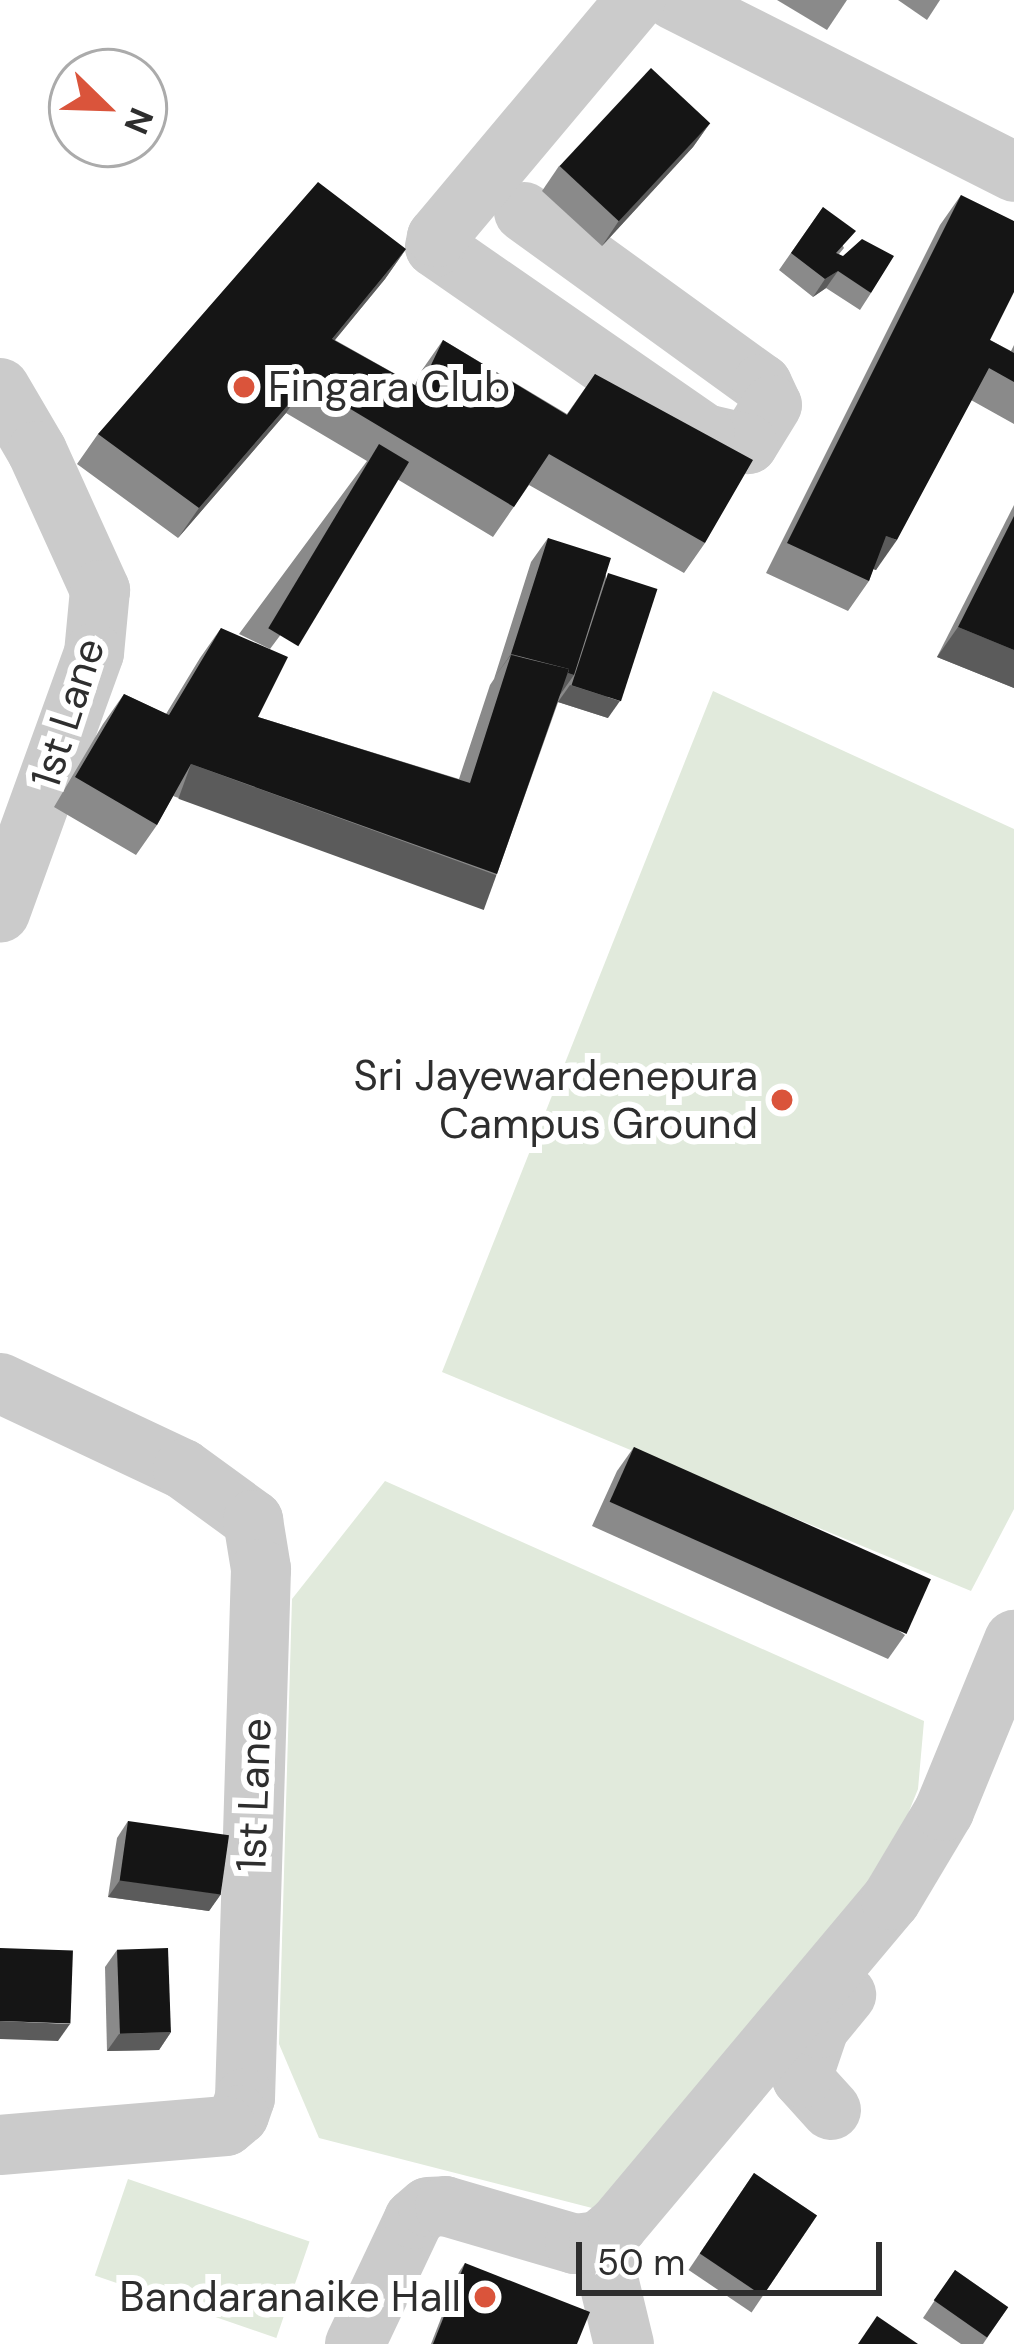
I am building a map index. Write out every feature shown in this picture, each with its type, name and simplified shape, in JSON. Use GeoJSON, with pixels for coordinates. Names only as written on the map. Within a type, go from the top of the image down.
{"type":"FeatureCollection","features":[{"type":"Feature","properties":{"kind":"street"},"geometry":{"type":"LineString","coordinates":[[524,212],[762,384],[772,405],[748,444],[704,434],[435,247],[437,237],[636,0]]}},
{"type":"Feature","properties":{"kind":"street"},"geometry":{"type":"LineString","coordinates":[[674,0],[1014,172]]}},
{"type":"Feature","properties":{"kind":"street","name":"1st Lane"},"geometry":{"type":"LineString","coordinates":[[0,388],[19,469],[100,590],[94,652],[0,913]]}},
{"type":"Feature","properties":{"kind":"street","name":"1st Lane"},"geometry":{"type":"LineString","coordinates":[[0,1383],[183,1468],[253,1520],[261,1569],[244,2098],[239,2114],[226,2126],[0,2145]]}},
{"type":"Feature","properties":{"kind":"street"},"geometry":{"type":"LineString","coordinates":[[355,2344],[414,2219],[428,2207],[445,2206],[575,2244],[599,2241],[891,1900],[944,1811],[1014,1640]]}},
{"type":"Feature","properties":{"kind":"street"},"geometry":{"type":"LineString","coordinates":[[831,2110],[802,2078],[819,2028],[922,1899],[1014,1740]]}},
{"type":"Feature","properties":{"kind":"street"},"geometry":{"type":"LineString","coordinates":[[599,2241],[624,2344]]}},
{"type":"Feature","properties":{"kind":"shaded area","name":"Sri Jayewardenepura Campus Ground"},"geometry":{"type":"Polygon","coordinates":[[[713,691],[1014,829],[1014,1509],[971,1591],[442,1372],[713,691]]]}},
{"type":"Feature","properties":{"kind":"shaded area"},"geometry":{"type":"Polygon","coordinates":[[[385,1481],[924,1721],[918,1789],[880,1883],[596,2209],[319,2138],[279,2044],[292,1599],[385,1481]]]}},
{"type":"Feature","properties":{"kind":"shaded area"},"geometry":{"type":"Polygon","coordinates":[[[128,2179],[310,2242],[276,2338],[95,2275],[128,2179]]]}},
{"type":"Feature","properties":{"kind":"building"},"geometry":{"type":"Polygon","coordinates":[[[651,68],[710,123],[619,221],[560,166],[651,68]]]}},
{"type":"Feature","properties":{"kind":"building","name":"Fingara Club"},"geometry":{"type":"Polygon","coordinates":[[[318,182],[406,249],[332,339],[420,388],[443,340],[567,415],[595,374],[753,460],[705,543],[549,454],[514,507],[307,383],[199,508],[98,434],[318,182]]]}},
{"type":"Feature","properties":{"kind":"building"},"geometry":{"type":"Polygon","coordinates":[[[961,195],[1014,221],[1014,292],[990,340],[1014,353],[1014,382],[989,368],[897,540],[886,536],[869,581],[787,543],[961,195]]]}},
{"type":"Feature","properties":{"kind":"building"},"geometry":{"type":"Polygon","coordinates":[[[823,207],[856,231],[836,253],[843,256],[862,239],[894,256],[871,293],[838,271],[825,279],[791,253],[823,207]]]}},
{"type":"Feature","properties":{"kind":"building"},"geometry":{"type":"Polygon","coordinates":[[[379,444],[409,462],[298,646],[268,628],[379,444]]]}},
{"type":"Feature","properties":{"kind":"building"},"geometry":{"type":"Polygon","coordinates":[[[1014,516],[1014,650],[958,627],[1014,516]]]}},
{"type":"Feature","properties":{"kind":"building"},"geometry":{"type":"Polygon","coordinates":[[[548,538],[611,558],[574,675],[569,669],[511,654],[548,538]]]}},
{"type":"Feature","properties":{"kind":"building"},"geometry":{"type":"Polygon","coordinates":[[[608,573],[657,589],[621,701],[572,685],[608,573]]]}},
{"type":"Feature","properties":{"kind":"building"},"geometry":{"type":"Polygon","coordinates":[[[221,628],[288,657],[258,717],[470,783],[511,655],[569,669],[497,874],[191,764],[157,825],[75,777],[124,694],[169,715],[221,628]]]}},
{"type":"Feature","properties":{"kind":"building"},"geometry":{"type":"Polygon","coordinates":[[[634,1447],[931,1579],[906,1634],[610,1502],[634,1447]]]}},
{"type":"Feature","properties":{"kind":"building"},"geometry":{"type":"Polygon","coordinates":[[[128,1821],[229,1835],[221,1895],[120,1880],[128,1821]]]}},
{"type":"Feature","properties":{"kind":"building"},"geometry":{"type":"Polygon","coordinates":[[[0,1948],[73,1951],[70,2024],[0,2021],[0,1948]]]}},
{"type":"Feature","properties":{"kind":"building"},"geometry":{"type":"Polygon","coordinates":[[[168,1948],[171,2032],[120,2034],[117,1950],[168,1948]]]}},
{"type":"Feature","properties":{"kind":"building"},"geometry":{"type":"Polygon","coordinates":[[[754,2173],[817,2215],[763,2296],[700,2253],[754,2173]]]}},
{"type":"Feature","properties":{"kind":"building","name":"Bandaranaike Hall"},"geometry":{"type":"Polygon","coordinates":[[[465,2263],[590,2312],[577,2344],[433,2344],[465,2263]]]}},
{"type":"Feature","properties":{"kind":"building"},"geometry":{"type":"Polygon","coordinates":[[[955,2270],[1008,2307],[987,2338],[934,2300],[955,2270]]]}},
{"type":"Feature","properties":{"kind":"building"},"geometry":{"type":"Polygon","coordinates":[[[877,2316],[918,2344],[858,2344],[877,2316]]]}},
{"type":"Feature","properties":{"kind":"place","name":"Fingara Club"},"geometry":{"type":"Point","coordinates":[244,387]}},
{"type":"Feature","properties":{"kind":"place","name":"Sri Jayewardenepura Campus Ground"},"geometry":{"type":"Point","coordinates":[782,1100]}},
{"type":"Feature","properties":{"kind":"place","name":"Bandaranaike Hall"},"geometry":{"type":"Point","coordinates":[485,2297]}}]}
